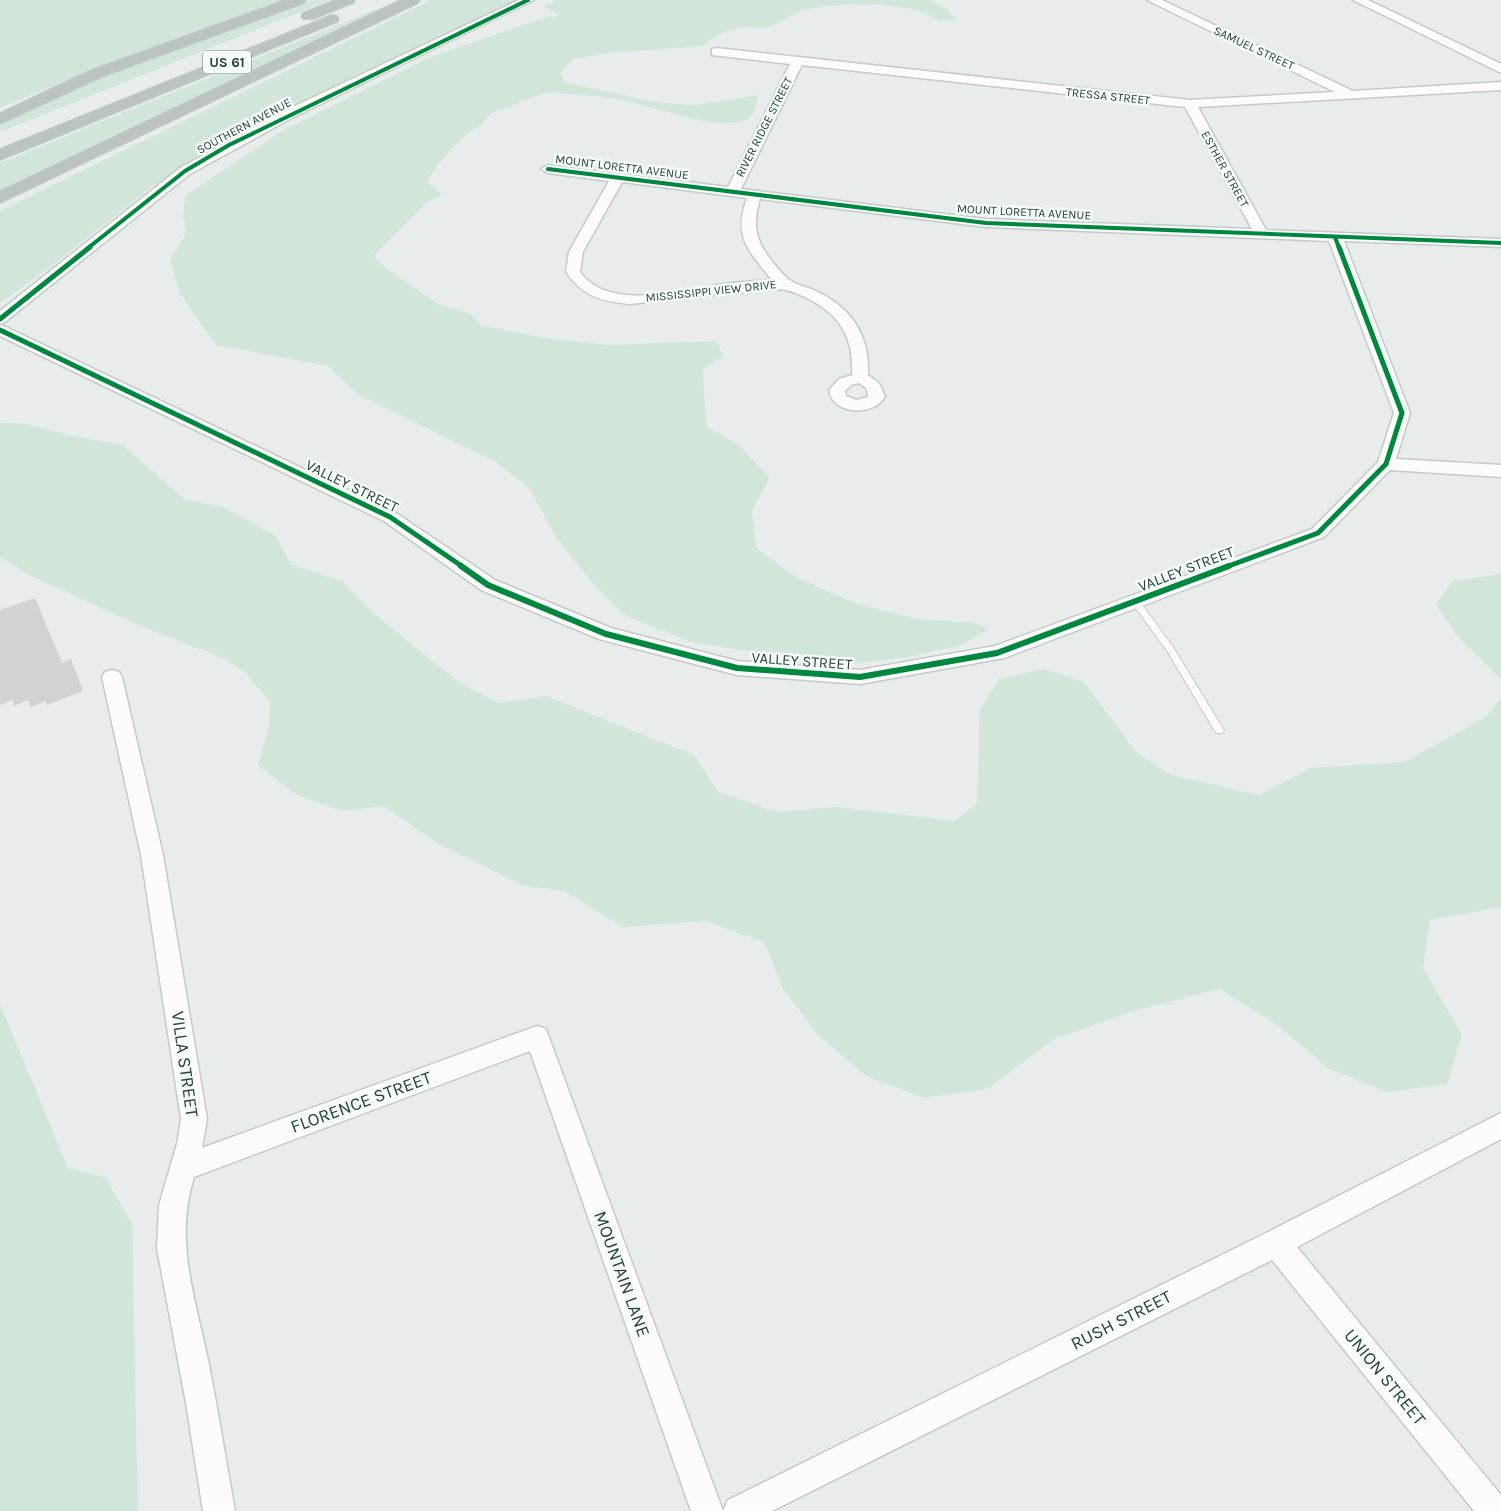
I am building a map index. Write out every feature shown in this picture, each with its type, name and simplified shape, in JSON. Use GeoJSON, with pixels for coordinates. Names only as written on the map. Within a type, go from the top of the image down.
{"type":"FeatureCollection","features":[{"type":"Feature","properties":{"kind":"highway"},"geometry":{"type":"LineString","coordinates":[[0,119],[94,74],[299,0]]}},
{"type":"Feature","properties":{"kind":"highway","name":"US 61"},"geometry":{"type":"LineString","coordinates":[[0,140],[348,0]]}},
{"type":"Feature","properties":{"kind":"highway","name":"US 61"},"geometry":{"type":"LineString","coordinates":[[0,155],[380,0]]}},
{"type":"Feature","properties":{"kind":"highway"},"geometry":{"type":"LineString","coordinates":[[0,198],[413,0]]}},
{"type":"Feature","properties":{"kind":"street","name":"SOUTHERN AVENUE"},"geometry":{"type":"LineString","coordinates":[[0,319],[185,171],[229,145],[285,116],[528,0]]}},
{"type":"Feature","properties":{"kind":"street","name":"SAMUEL STREET"},"geometry":{"type":"LineString","coordinates":[[1153,0],[1355,96]]}},
{"type":"Feature","properties":{"kind":"street"},"geometry":{"type":"LineString","coordinates":[[1358,0],[1501,69]]}},
{"type":"Feature","properties":{"kind":"street","name":"TRESSA STREET"},"geometry":{"type":"LineString","coordinates":[[716,52],[1190,104],[1355,96],[1501,86]]}},
{"type":"Feature","properties":{"kind":"street","name":"RIVER RIDGE STREET"},"geometry":{"type":"LineString","coordinates":[[732,192],[797,62]]}},
{"type":"Feature","properties":{"kind":"street","name":"ESTHER STREET"},"geometry":{"type":"LineString","coordinates":[[1190,104],[1261,233]]}},
{"type":"Feature","properties":{"kind":"street","name":"MOUNT LORETTA AVENUE"},"geometry":{"type":"LineString","coordinates":[[548,169],[986,223],[1501,243]]}},
{"type":"Feature","properties":{"kind":"street","name":"MISSISSIPPI VIEW DRIVE"},"geometry":{"type":"LineString","coordinates":[[618,178],[576,252],[573,272],[581,284],[598,293],[620,298],[648,300],[740,286],[783,284]]}},
{"type":"Feature","properties":{"kind":"street","name":"RIVER RIDGE STREET"},"geometry":{"type":"LineString","coordinates":[[755,195],[747,215],[746,225],[748,236],[754,249],[783,284],[833,305],[852,325],[860,347],[860,378]]}},
{"type":"Feature","properties":{"kind":"street","name":"VALLEY STREET"},"geometry":{"type":"LineString","coordinates":[[0,330],[390,517],[488,585],[606,634],[737,668],[860,677],[997,653],[1318,532],[1386,464],[1402,413],[1335,237]]}},
{"type":"Feature","properties":{"kind":"street"},"geometry":{"type":"LineString","coordinates":[[1386,464],[1501,471]]}},
{"type":"Feature","properties":{"kind":"street","name":"VILLA STREET"},"geometry":{"type":"LineString","coordinates":[[112,677],[152,855],[194,1119],[193,1136],[177,1189],[171,1219],[172,1251],[203,1405],[219,1511]]}},
{"type":"Feature","properties":{"kind":"street","name":"FLORENCE STREET"},"geometry":{"type":"LineString","coordinates":[[185,1167],[537,1038]]}},
{"type":"Feature","properties":{"kind":"street","name":"MOUNTAIN LANE"},"geometry":{"type":"LineString","coordinates":[[537,1038],[707,1511]]}},
{"type":"Feature","properties":{"kind":"street","name":"RUSH STREET"},"geometry":{"type":"LineString","coordinates":[[739,1511],[1276,1243],[1501,1125]]}},
{"type":"Feature","properties":{"kind":"street","name":"UNION STREET"},"geometry":{"type":"LineString","coordinates":[[1276,1243],[1494,1511]]}},
{"type":"Feature","properties":{"kind":"lane"},"geometry":{"type":"LineString","coordinates":[[1135,601],[1170,649],[1219,730]]}},
{"type":"Feature","properties":{"kind":"green space"},"geometry":{"type":"Polygon","coordinates":[[[0,0],[289,0],[111,62],[0,108],[0,0]]]}},
{"type":"Feature","properties":{"kind":"green space"},"geometry":{"type":"Polygon","coordinates":[[[314,0],[330,0],[0,132],[0,125],[111,72],[314,0]]]}},
{"type":"Feature","properties":{"kind":"green space"},"geometry":{"type":"Polygon","coordinates":[[[431,0],[518,0],[264,121],[157,183],[50,267],[0,303],[0,211],[431,0]]]}},
{"type":"Feature","properties":{"kind":"green space"},"geometry":{"type":"Polygon","coordinates":[[[556,0],[929,0],[948,10],[956,20],[939,21],[927,14],[894,6],[837,5],[801,11],[768,27],[742,27],[729,30],[703,46],[609,53],[573,59],[560,73],[564,82],[659,103],[695,105],[758,95],[756,105],[754,112],[747,119],[720,123],[686,117],[614,98],[546,92],[490,114],[482,124],[463,137],[437,165],[427,181],[443,195],[427,202],[374,255],[383,266],[438,304],[470,314],[481,325],[545,338],[607,345],[716,341],[724,356],[703,369],[706,426],[738,445],[770,478],[752,510],[756,548],[797,578],[860,605],[917,619],[974,623],[989,629],[959,646],[902,658],[840,665],[694,643],[624,615],[594,585],[556,537],[529,488],[494,461],[359,395],[328,366],[216,345],[180,294],[170,260],[186,233],[183,214],[186,195],[284,130],[428,58],[547,17],[560,16],[543,6],[556,0]]]}},
{"type":"Feature","properties":{"kind":"green space"},"geometry":{"type":"Polygon","coordinates":[[[394,2],[39,171],[0,190],[0,163],[394,2]]]}},
{"type":"Feature","properties":{"kind":"green space"},"geometry":{"type":"Polygon","coordinates":[[[0,423],[26,424],[76,437],[123,445],[184,499],[223,507],[275,535],[291,564],[343,582],[377,616],[457,681],[498,703],[546,696],[694,755],[718,792],[777,812],[837,807],[954,821],[977,804],[980,709],[999,679],[1045,669],[1084,682],[1136,752],[1171,775],[1259,795],[1311,768],[1404,762],[1486,717],[1501,698],[1501,907],[1430,920],[1423,968],[1462,1035],[1447,1084],[1387,1092],[1328,1068],[1276,1024],[1219,989],[1133,1011],[1054,1039],[987,1089],[924,1098],[866,1076],[819,1036],[783,989],[765,943],[707,921],[623,927],[564,891],[525,886],[438,844],[384,806],[342,811],[297,795],[258,765],[269,727],[270,702],[246,673],[225,659],[132,622],[29,575],[0,557],[0,423]]]}},
{"type":"Feature","properties":{"kind":"green space"},"geometry":{"type":"Polygon","coordinates":[[[1501,574],[1501,679],[1458,637],[1436,604],[1453,581],[1501,574]]]}},
{"type":"Feature","properties":{"kind":"green space"},"geometry":{"type":"Polygon","coordinates":[[[0,1004],[68,1168],[105,1177],[132,1224],[138,1511],[0,1511],[0,1004]]]}},
{"type":"Feature","properties":{"kind":"building"},"geometry":{"type":"Polygon","coordinates":[[[35,598],[62,663],[71,659],[83,691],[47,705],[46,701],[31,707],[28,700],[14,706],[13,700],[0,705],[0,610],[35,598]]]}},
{"type":"Feature","properties":{"kind":"cycle path"},"geometry":{"type":"LineString","coordinates":[[0,319],[185,171],[229,145],[285,116],[528,0]]}},
{"type":"Feature","properties":{"kind":"cycle path"},"geometry":{"type":"LineString","coordinates":[[548,169],[986,223],[1501,243]]}},
{"type":"Feature","properties":{"kind":"cycle path"},"geometry":{"type":"LineString","coordinates":[[0,330],[390,517],[488,585],[606,634],[737,668],[860,677],[997,653],[1318,533],[1386,464],[1402,413],[1335,237]]}}]}
